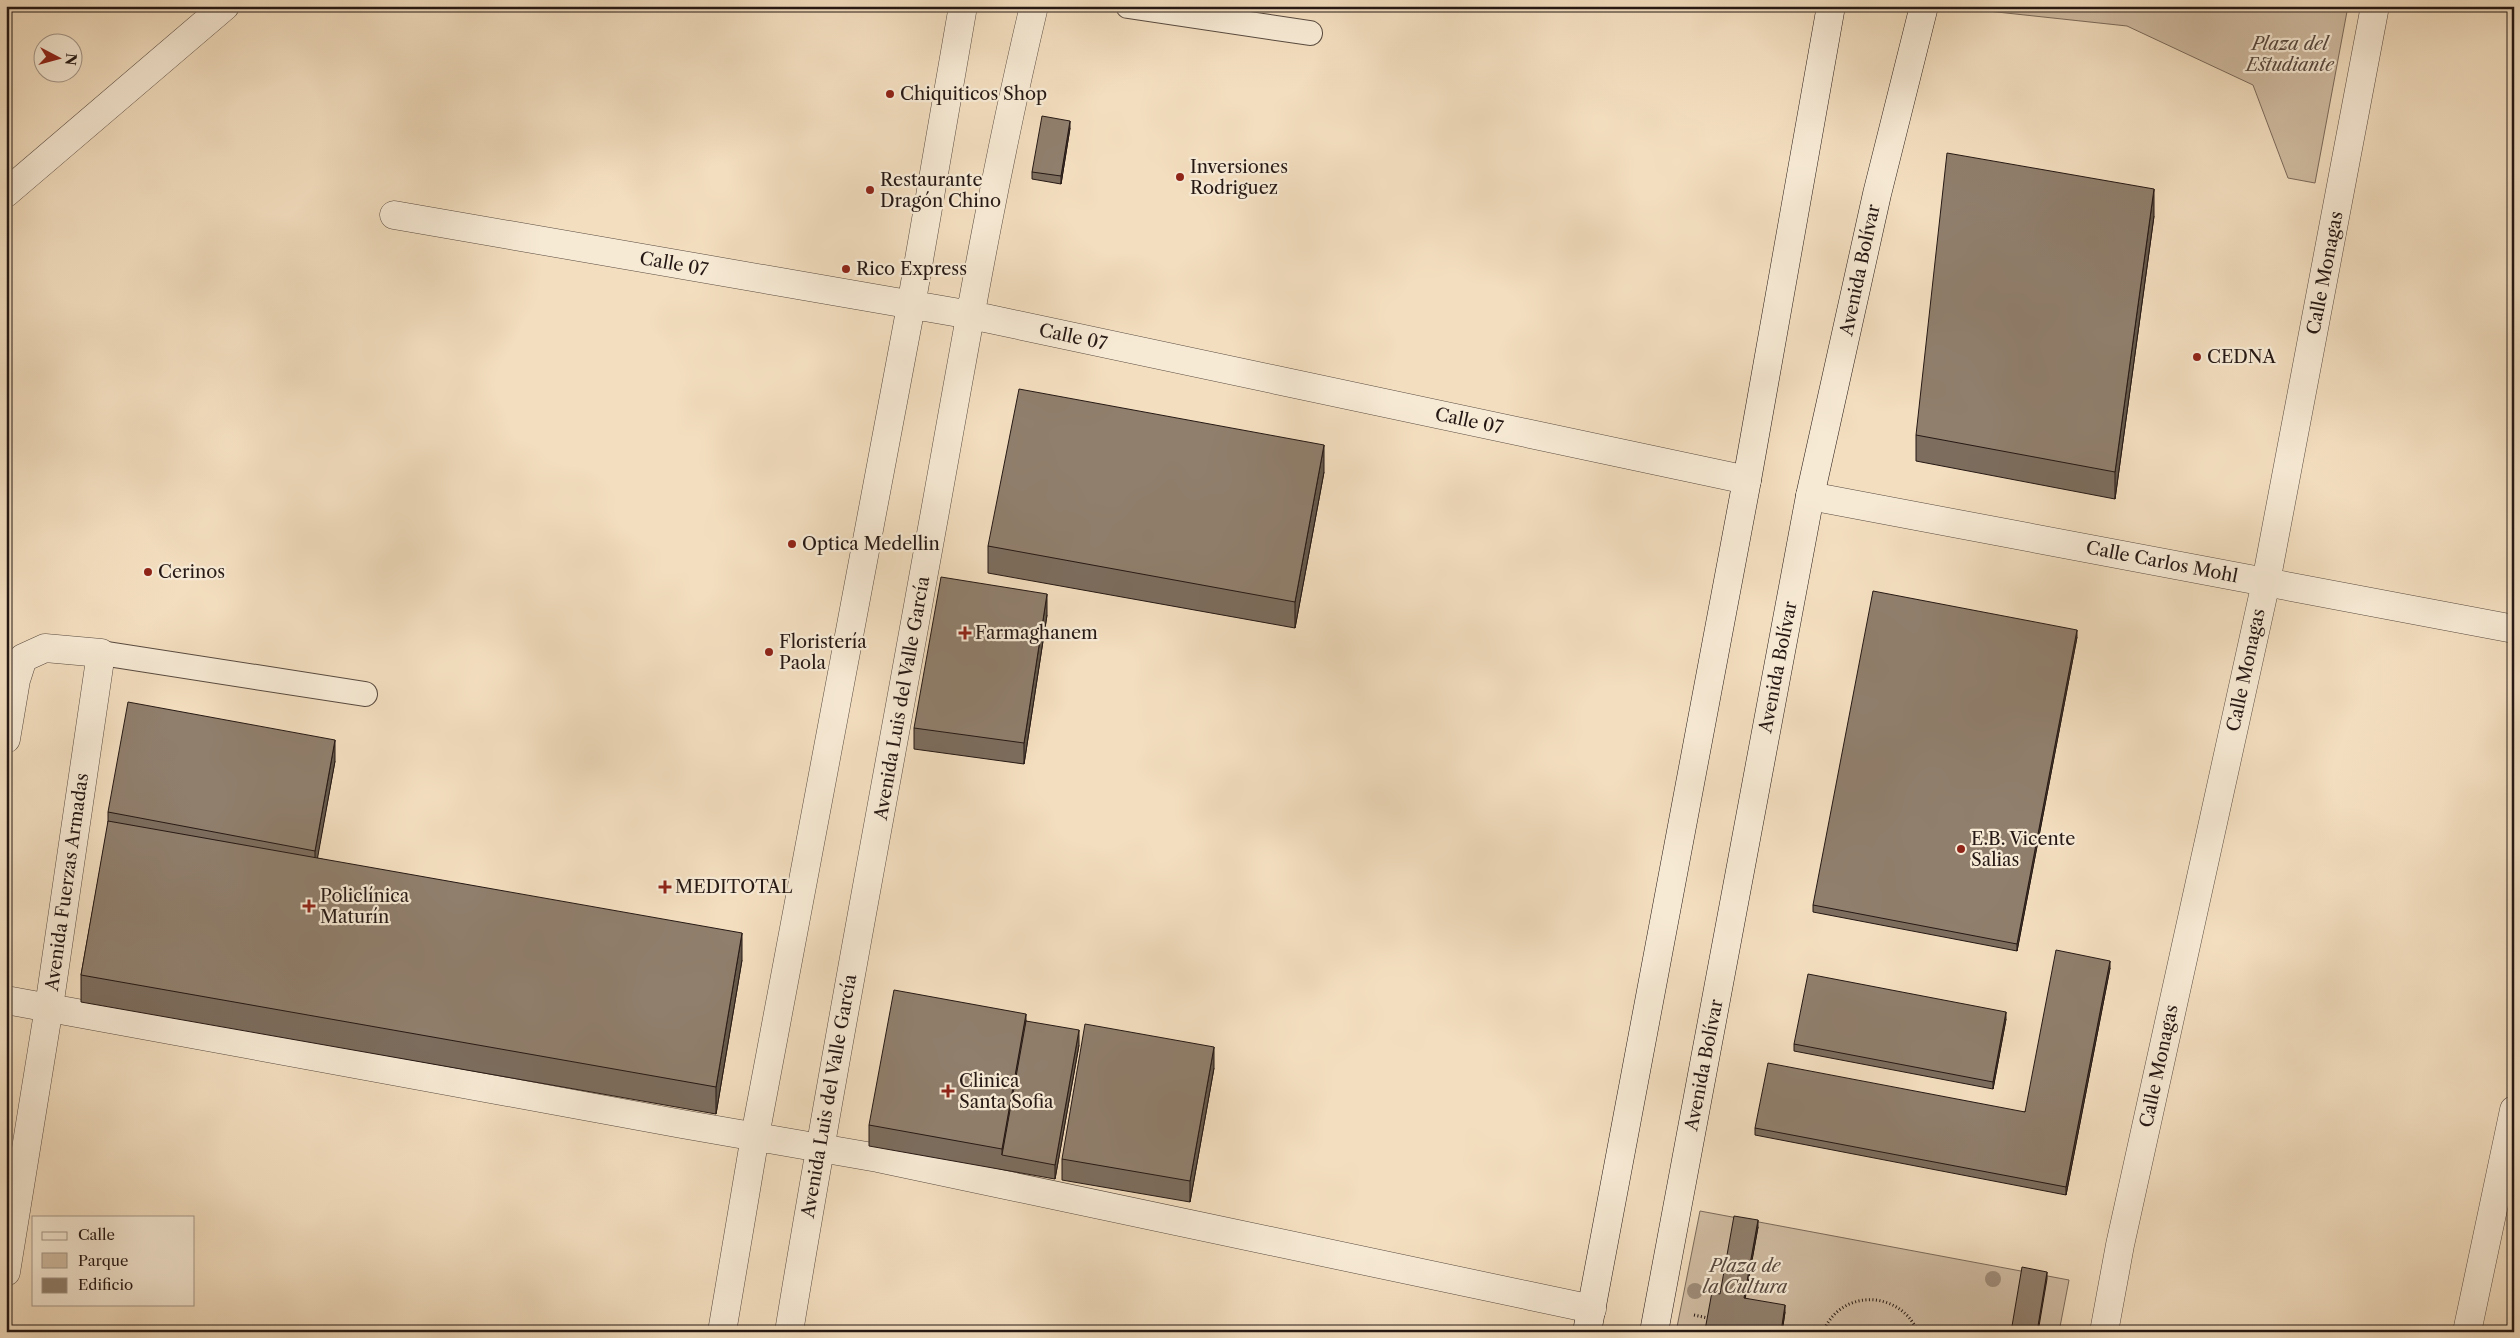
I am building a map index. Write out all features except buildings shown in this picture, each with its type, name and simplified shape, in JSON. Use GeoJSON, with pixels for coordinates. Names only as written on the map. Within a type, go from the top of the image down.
{"type":"FeatureCollection","features":[{"type":"Feature","properties":{"kind":"street"},"geometry":{"type":"LineString","coordinates":[[6,193],[224,6]]}},
{"type":"Feature","properties":{"kind":"street"},"geometry":{"type":"LineString","coordinates":[[722,1332],[755,1136],[911,306],[963,6]]}},
{"type":"Feature","properties":{"kind":"street","name":"Avenida Luis del Valle García"},"geometry":{"type":"LineString","coordinates":[[789,1332],[819,1149],[971,315],[1011,101],[1034,6]]}},
{"type":"Feature","properties":{"kind":"street"},"geometry":{"type":"LineString","coordinates":[[6,1000],[888,1160],[1589,1320],[1747,480],[1831,6]]}},
{"type":"Feature","properties":{"kind":"street","name":"Avenida Bolívar"},"geometry":{"type":"LineString","coordinates":[[1654,1332],[1810,496],[1877,194],[1924,6]]}},
{"type":"Feature","properties":{"kind":"street","name":"Calle Monagas"},"geometry":{"type":"LineString","coordinates":[[2104,1332],[2120,1245],[2266,582],[2375,6]]}},
{"type":"Feature","properties":{"kind":"street","name":"Calle 07"},"geometry":{"type":"LineString","coordinates":[[394,215],[971,315],[1747,480]]}},
{"type":"Feature","properties":{"kind":"street","name":"Calle Carlos Mohl"},"geometry":{"type":"LineString","coordinates":[[1810,496],[2514,629]]}},
{"type":"Feature","properties":{"kind":"street"},"geometry":{"type":"LineString","coordinates":[[6,739],[16,680],[23,658],[45,648],[101,653]]}},
{"type":"Feature","properties":{"kind":"street","name":"Avenida Fuerzas Armadas"},"geometry":{"type":"LineString","coordinates":[[6,1272],[49,1007],[101,653]]}},
{"type":"Feature","properties":{"kind":"street"},"geometry":{"type":"LineString","coordinates":[[2467,1332],[2514,1110]]}},
{"type":"Feature","properties":{"kind":"lane"},"geometry":{"type":"LineString","coordinates":[[1128,6],[1310,33]]}},
{"type":"Feature","properties":{"kind":"lane"},"geometry":{"type":"LineString","coordinates":[[101,653],[366,694]]}},
{"type":"Feature","properties":{"kind":"path"},"geometry":{"type":"LineString","coordinates":[[1823,1332],[1838,1310],[1853,1302],[1869,1299],[1886,1301],[1897,1306],[1909,1317],[1918,1332]]}},
{"type":"Feature","properties":{"kind":"green space","name":"Plaza del Estudiante"},"geometry":{"type":"Polygon","coordinates":[[[1970,6],[2348,6],[2315,183],[2288,178],[2253,85],[2127,26],[1969,9],[1970,6]]]}},
{"type":"Feature","properties":{"kind":"green space","name":"Plaza de la Cultura"},"geometry":{"type":"Polygon","coordinates":[[[1700,1211],[2069,1280],[2059,1332],[1676,1332],[1700,1211]]]}},
{"type":"Feature","properties":{"kind":"place","name":"Chiquiticos Shop"},"geometry":{"type":"Point","coordinates":[890,94]}},
{"type":"Feature","properties":{"kind":"place","name":"Inversiones Rodriguez"},"geometry":{"type":"Point","coordinates":[1180,177]}},
{"type":"Feature","properties":{"kind":"place","name":"Restaurante Dragón Chino"},"geometry":{"type":"Point","coordinates":[870,190]}},
{"type":"Feature","properties":{"kind":"place","name":"Rico Express"},"geometry":{"type":"Point","coordinates":[846,269]}},
{"type":"Feature","properties":{"kind":"place","name":"CEDNA"},"geometry":{"type":"Point","coordinates":[2197,357]}},
{"type":"Feature","properties":{"kind":"place","name":"Optica Medellin"},"geometry":{"type":"Point","coordinates":[792,544]}},
{"type":"Feature","properties":{"kind":"place","name":"Cerinos"},"geometry":{"type":"Point","coordinates":[148,572]}},
{"type":"Feature","properties":{"kind":"place","name":"Farmaghanem"},"geometry":{"type":"Point","coordinates":[965,633]}},
{"type":"Feature","properties":{"kind":"place","name":"Floristería Paola"},"geometry":{"type":"Point","coordinates":[769,652]}},
{"type":"Feature","properties":{"kind":"place","name":"E.B. Vicente Salias"},"geometry":{"type":"Point","coordinates":[1961,849]}},
{"type":"Feature","properties":{"kind":"place","name":"MEDITOTAL"},"geometry":{"type":"Point","coordinates":[665,887]}},
{"type":"Feature","properties":{"kind":"place","name":"Policlínica Maturín"},"geometry":{"type":"Point","coordinates":[309,906]}},
{"type":"Feature","properties":{"kind":"place","name":"Clinica Santa Sofia"},"geometry":{"type":"Point","coordinates":[948,1091]}}]}
